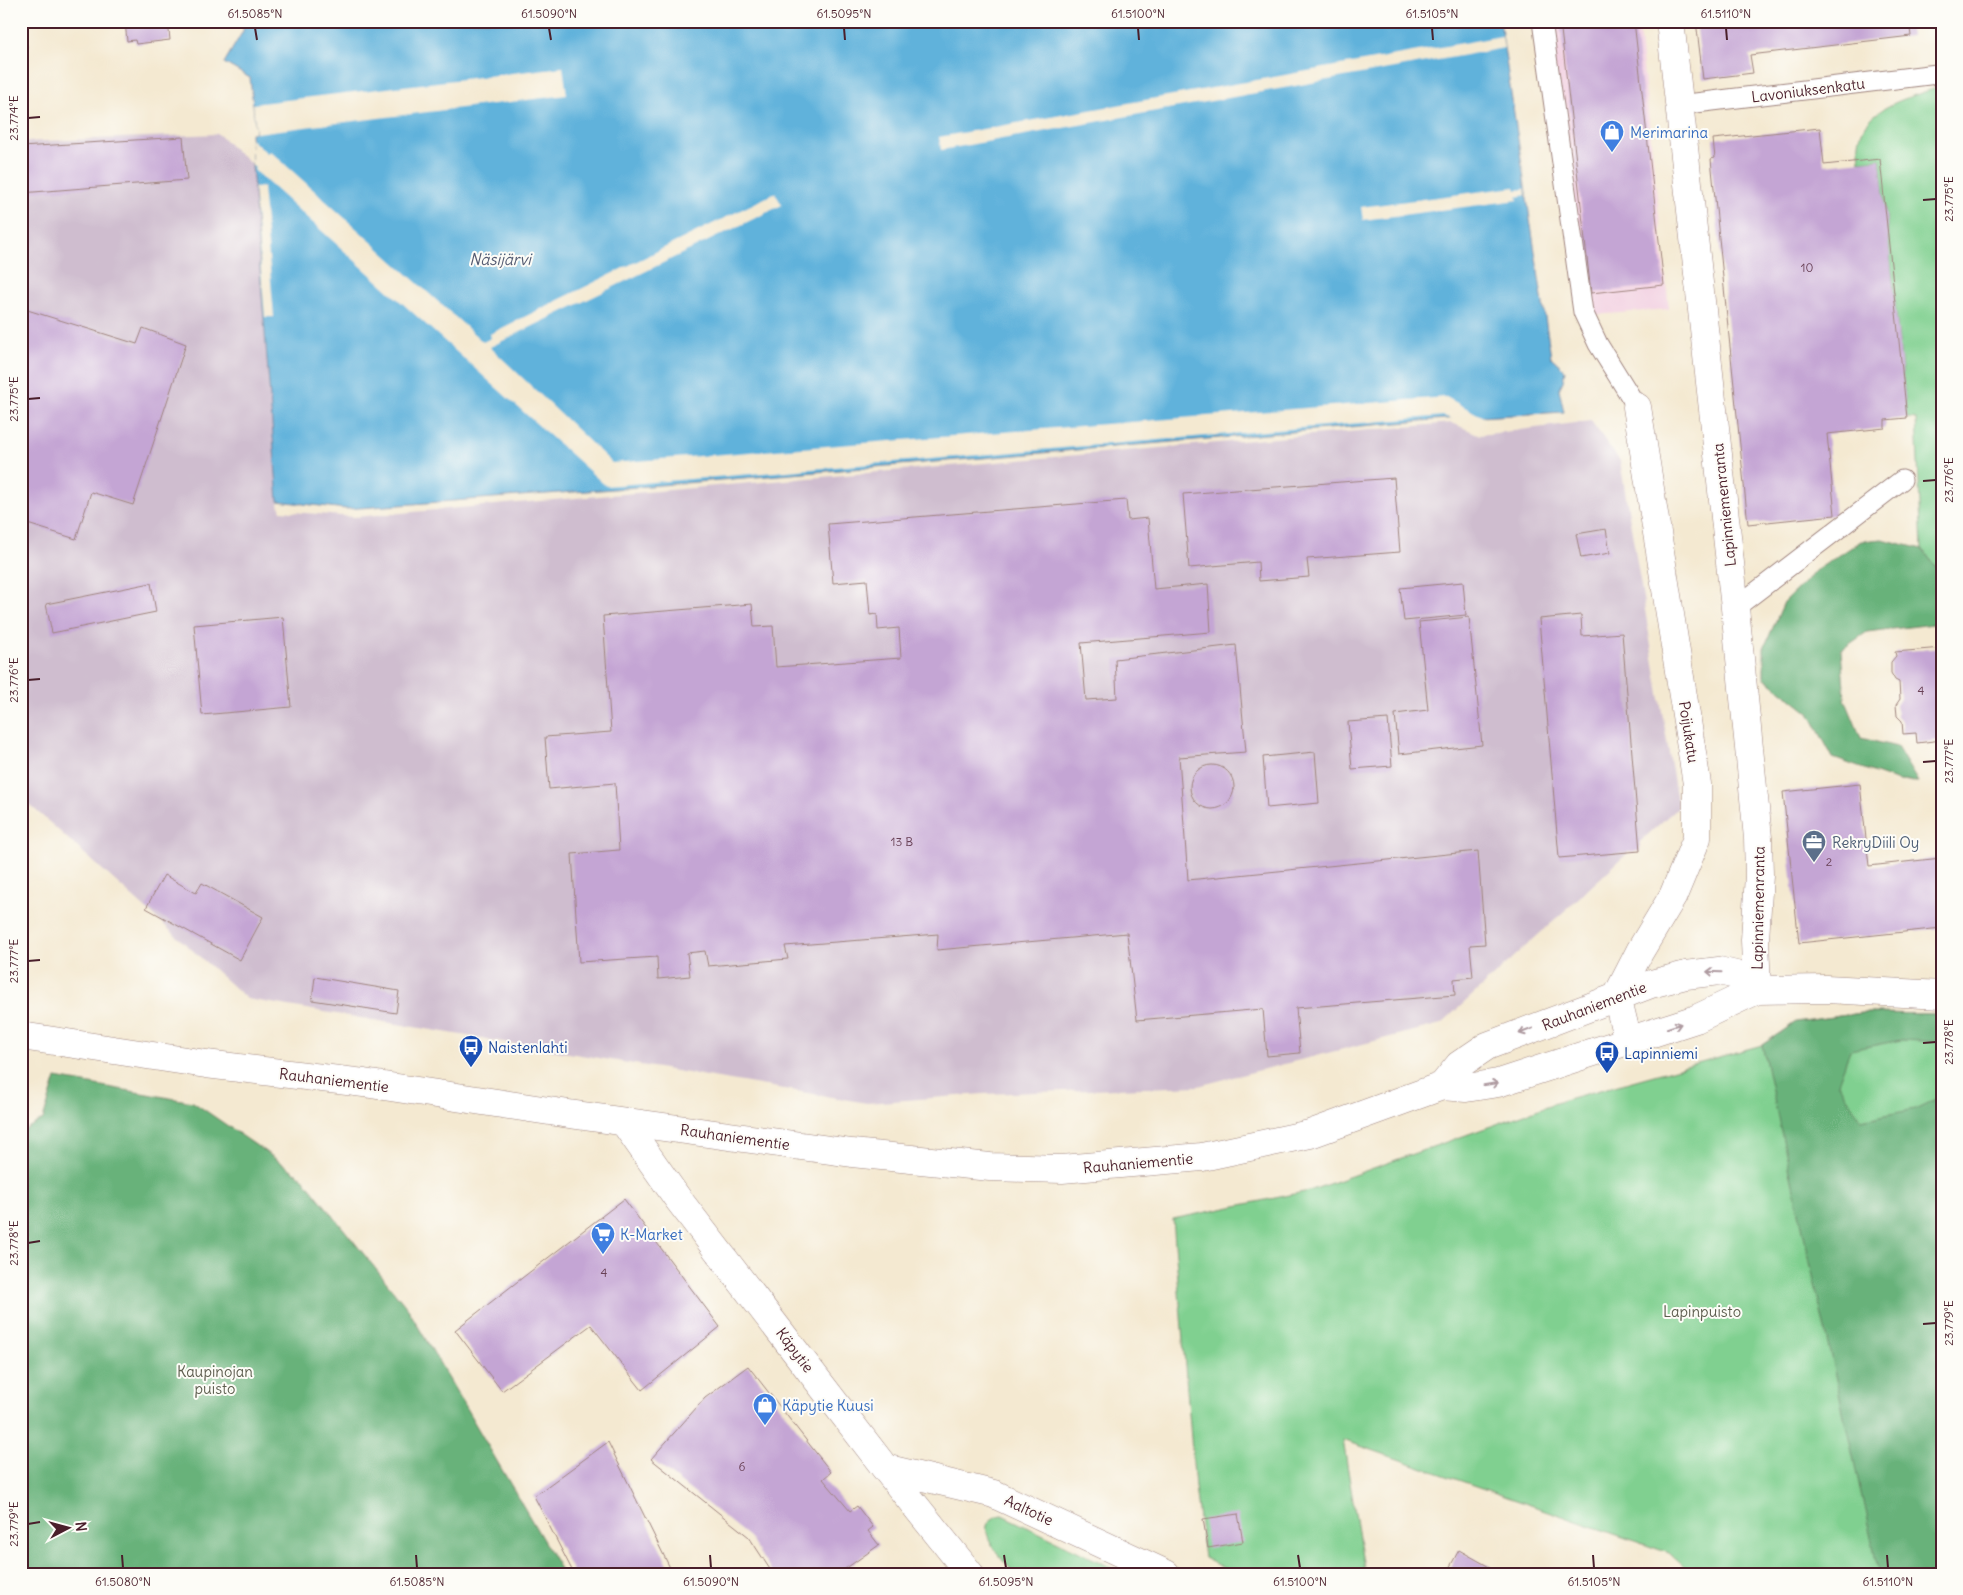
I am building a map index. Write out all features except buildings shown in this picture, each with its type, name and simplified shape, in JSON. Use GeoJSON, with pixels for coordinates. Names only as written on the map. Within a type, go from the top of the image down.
{"type":"FeatureCollection","features":[{"type":"Feature","properties":{"kind":"street","name":"Lapinniemenranta"},"geometry":{"type":"LineString","coordinates":[[1670,21],[1736,608],[1758,838],[1759,875],[1755,940],[1757,990]]}},
{"type":"Feature","properties":{"kind":"street","name":"Poijukatu"},"geometry":{"type":"LineString","coordinates":[[1617,996],[1640,951],[1673,896],[1697,838],[1697,784],[1637,407]]}},
{"type":"Feature","properties":{"kind":"street","name":"Rauhaniementie"},"geometry":{"type":"LineString","coordinates":[[1442,1086],[1459,1065],[1487,1046],[1651,984],[1702,972],[1719,971],[1736,975],[1757,990]]}},
{"type":"Feature","properties":{"kind":"street","name":"Rauhaniementie"},"geometry":{"type":"LineString","coordinates":[[21,1036],[206,1064],[364,1083],[624,1122],[862,1154],[990,1168],[1062,1169],[1202,1157],[1301,1136],[1442,1086],[1466,1088],[1498,1084],[1696,1019],[1757,990],[1826,989],[1942,995]]}},
{"type":"Feature","properties":{"kind":"street"},"geometry":{"type":"LineString","coordinates":[[1617,996],[1628,1041]]}},
{"type":"Feature","properties":{"kind":"street","name":"Käpytie"},"geometry":{"type":"LineString","coordinates":[[624,1122],[678,1199],[885,1468],[970,1574]]}},
{"type":"Feature","properties":{"kind":"street","name":"Aaltotie"},"geometry":{"type":"LineString","coordinates":[[885,1468],[994,1494],[1166,1574]]}},
{"type":"Feature","properties":{"kind":"lane"},"geometry":{"type":"LineString","coordinates":[[1542,21],[1583,312],[1598,344],[1637,407]]}},
{"type":"Feature","properties":{"kind":"lane","name":"Lavoniuksenkatu"},"geometry":{"type":"LineString","coordinates":[[1679,105],[1937,74]]}},
{"type":"Feature","properties":{"kind":"lane"},"geometry":{"type":"LineString","coordinates":[[1736,608],[1902,480]]}},
{"type":"Feature","properties":{"kind":"shaded area","name":"Merimarina"},"geometry":{"type":"Polygon","coordinates":[[[1549,21],[1638,21],[1669,309],[1582,316],[1549,21]]]}},
{"type":"Feature","properties":{"kind":"shaded area"},"geometry":{"type":"Polygon","coordinates":[[[218,134],[252,165],[278,501],[281,511],[354,517],[1452,423],[1480,435],[1591,421],[1620,461],[1678,807],[1441,1024],[1198,1086],[983,1094],[867,1103],[247,999],[21,797],[21,142],[218,134]]]}},
{"type":"Feature","properties":{"kind":"green space"},"geometry":{"type":"Polygon","coordinates":[[[1942,86],[1942,575],[1922,549],[1916,419],[1907,418],[1880,159],[1860,161],[1859,142],[1863,129],[1870,119],[1880,111],[1892,104],[1942,86]]]}},
{"type":"Feature","properties":{"kind":"green space"},"geometry":{"type":"Polygon","coordinates":[[[1882,539],[1922,549],[1942,575],[1942,623],[1867,632],[1841,650],[1845,699],[1861,738],[1897,747],[1918,782],[1898,781],[1833,758],[1809,713],[1764,677],[1764,648],[1784,602],[1818,569],[1861,541],[1882,539]]]}},
{"type":"Feature","properties":{"kind":"green space","name":"Lapinpuisto"},"geometry":{"type":"Polygon","coordinates":[[[1862,1013],[1942,1014],[1942,1574],[1692,1574],[1669,1553],[1343,1440],[1365,1574],[1235,1574],[1204,1558],[1195,1487],[1173,1219],[1309,1191],[1564,1100],[1762,1045],[1796,1022],[1862,1013]]]}},
{"type":"Feature","properties":{"kind":"green space"},"geometry":{"type":"Polygon","coordinates":[[[1862,1013],[1942,1014],[1942,1042],[1901,1040],[1850,1050],[1838,1083],[1861,1120],[1915,1109],[1942,1096],[1942,1574],[1879,1574],[1762,1045],[1796,1022],[1862,1013]]]}},
{"type":"Feature","properties":{"kind":"green space","name":"Kaupinojan puisto"},"geometry":{"type":"Polygon","coordinates":[[[56,1078],[193,1102],[302,1177],[408,1309],[563,1574],[21,1574],[21,1132],[43,1119],[56,1078]]]}},
{"type":"Feature","properties":{"kind":"green space"},"geometry":{"type":"Polygon","coordinates":[[[1002,1515],[1125,1574],[1015,1574],[996,1551],[987,1533],[987,1525],[992,1519],[1002,1515]]]}},
{"type":"Feature","properties":{"kind":"water","name":"Näsijärvi"},"geometry":{"type":"Polygon","coordinates":[[[244,21],[1500,21],[1551,357],[1565,370],[1559,389],[1564,412],[1445,419],[613,489],[346,509],[278,501],[252,165],[251,133],[256,132],[250,78],[224,63],[243,31],[244,21]]]}},
{"type":"Feature","properties":{"kind":"pier"},"geometry":{"type":"Polygon","coordinates":[[[1502,36],[1504,48],[941,150],[939,137],[1502,36]]]}},
{"type":"Feature","properties":{"kind":"pier"},"geometry":{"type":"Polygon","coordinates":[[[563,67],[567,95],[256,133],[253,104],[563,67]]]}},
{"type":"Feature","properties":{"kind":"pier"},"geometry":{"type":"Polygon","coordinates":[[[251,139],[267,153],[270,151],[483,342],[491,338],[490,334],[775,193],[782,205],[490,347],[612,463],[1446,397],[1487,419],[1456,421],[1444,416],[606,486],[254,170],[255,168],[252,165],[251,139]]]}},
{"type":"Feature","properties":{"kind":"pier"},"geometry":{"type":"Polygon","coordinates":[[[263,187],[274,317],[265,317],[254,188],[263,187]]]}},
{"type":"Feature","properties":{"kind":"pier"},"geometry":{"type":"Polygon","coordinates":[[[1515,187],[1516,190],[1525,189],[1526,195],[1517,197],[1518,200],[1363,220],[1361,207],[1515,187]]]}},
{"type":"Feature","properties":{"kind":"place","name":"Merimarina"},"geometry":{"type":"Point","coordinates":[1612,153]}},
{"type":"Feature","properties":{"kind":"place","name":"RekryDiili Oy"},"geometry":{"type":"Point","coordinates":[1814,863]}},
{"type":"Feature","properties":{"kind":"place","name":"Naistenlahti"},"geometry":{"type":"Point","coordinates":[471,1068]}},
{"type":"Feature","properties":{"kind":"place","name":"Lapinniemi"},"geometry":{"type":"Point","coordinates":[1607,1074]}},
{"type":"Feature","properties":{"kind":"place","name":"K-Market"},"geometry":{"type":"Point","coordinates":[603,1255]}},
{"type":"Feature","properties":{"kind":"place","name":"Käpytie Kuusi"},"geometry":{"type":"Point","coordinates":[765,1426]}}]}
